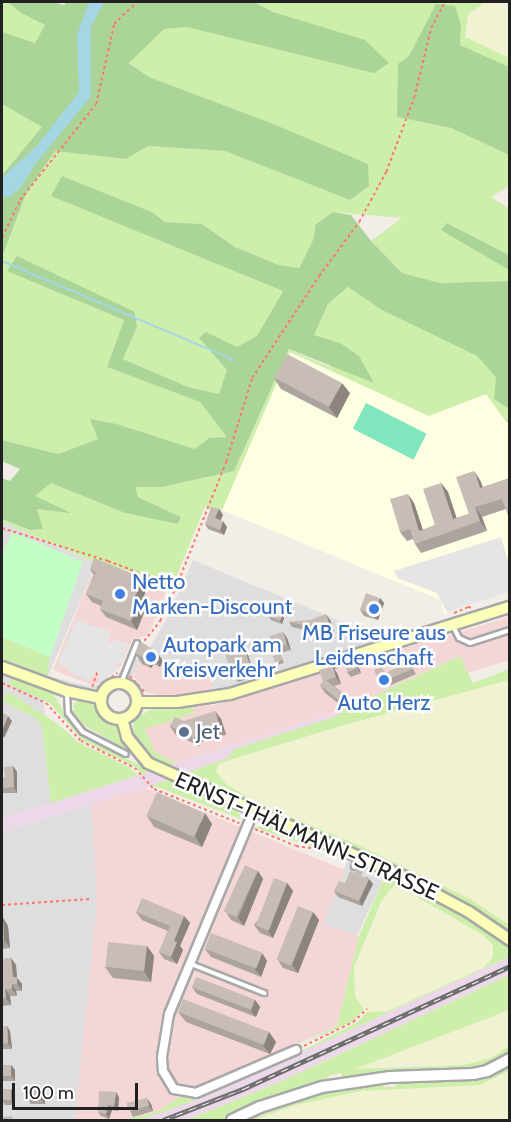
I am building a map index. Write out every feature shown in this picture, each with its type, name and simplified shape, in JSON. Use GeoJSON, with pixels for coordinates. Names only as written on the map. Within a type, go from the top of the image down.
{"type":"FeatureCollection","features":[{"type":"Feature","properties":{"kind":"main road"},"geometry":{"type":"LineString","coordinates":[[138,702],[177,702],[230,694],[510,607]]}},
{"type":"Feature","properties":{"kind":"main road"},"geometry":{"type":"LineString","coordinates":[[2,667],[67,691],[101,698]]}},
{"type":"Feature","properties":{"kind":"main road"},"geometry":{"type":"LineString","coordinates":[[121,683],[134,690],[138,702],[133,712],[122,719],[113,718],[105,713],[101,698],[107,687],[121,683]]}},
{"type":"Feature","properties":{"kind":"main road","name":"ERNST-THÄLMANN-STRASSE"},"geometry":{"type":"LineString","coordinates":[[122,719],[127,737],[148,763],[359,856],[448,900],[510,940]]}},
{"type":"Feature","properties":{"kind":"street"},"geometry":{"type":"LineString","coordinates":[[254,810],[169,1014],[163,1071],[170,1085],[186,1093],[203,1091],[296,1050]]}},
{"type":"Feature","properties":{"kind":"street"},"geometry":{"type":"LineString","coordinates":[[232,1120],[260,1107],[322,1087],[390,1077],[473,1074],[493,1069],[510,1059]]}},
{"type":"Feature","properties":{"kind":"lane"},"geometry":{"type":"LineString","coordinates":[[452,625],[459,638],[470,643],[510,630]]}},
{"type":"Feature","properties":{"kind":"lane"},"geometry":{"type":"LineString","coordinates":[[121,683],[124,670],[137,643]]}},
{"type":"Feature","properties":{"kind":"lane"},"geometry":{"type":"LineString","coordinates":[[67,691],[66,704],[75,723],[93,739],[126,754]]}},
{"type":"Feature","properties":{"kind":"lane"},"geometry":{"type":"LineString","coordinates":[[354,867],[359,856]]}},
{"type":"Feature","properties":{"kind":"lane"},"geometry":{"type":"LineString","coordinates":[[190,964],[264,993]]}},
{"type":"Feature","properties":{"kind":"path"},"geometry":{"type":"LineString","coordinates":[[2,237],[20,200],[96,104],[114,24],[137,2]]}},
{"type":"Feature","properties":{"kind":"path"},"geometry":{"type":"LineString","coordinates":[[137,643],[146,640],[160,621],[176,587],[226,462],[252,378],[319,276],[359,222],[378,188],[408,116],[431,28],[445,2]]}},
{"type":"Feature","properties":{"kind":"path"},"geometry":{"type":"LineString","coordinates":[[2,528],[108,561],[176,587]]}},
{"type":"Feature","properties":{"kind":"path"},"geometry":{"type":"LineString","coordinates":[[98,670],[92,688],[115,677],[120,669],[130,672],[132,680],[145,693]]}},
{"type":"Feature","properties":{"kind":"path"},"geometry":{"type":"LineString","coordinates":[[2,905],[90,899]]}},
{"type":"Feature","properties":{"kind":"path"},"geometry":{"type":"LineString","coordinates":[[296,1050],[353,1022],[367,1009]]}},
{"type":"Feature","properties":{"kind":"shaded area"},"geometry":{"type":"Polygon","coordinates":[[[486,2],[493,2],[509,9],[509,58],[465,37],[468,14],[486,2]]]}},
{"type":"Feature","properties":{"kind":"shaded area"},"geometry":{"type":"Polygon","coordinates":[[[290,352],[429,416],[486,394],[507,422],[509,421],[509,592],[444,613],[441,600],[222,510],[290,352]]]}},
{"type":"Feature","properties":{"kind":"shaded area"},"geometry":{"type":"Polygon","coordinates":[[[2,522],[96,563],[48,676],[91,687],[108,682],[149,649],[166,620],[193,560],[383,639],[210,694],[212,677],[166,662],[147,652],[133,676],[78,700],[43,689],[51,803],[2,818],[2,522]]]}},
{"type":"Feature","properties":{"kind":"shaded area"},"geometry":{"type":"Polygon","coordinates":[[[501,537],[509,564],[509,592],[447,612],[437,593],[397,578],[394,571],[501,537]]]}},
{"type":"Feature","properties":{"kind":"shaded area"},"geometry":{"type":"Polygon","coordinates":[[[97,561],[167,590],[148,635],[132,640],[121,666],[102,682],[92,685],[53,670],[97,561]]]}},
{"type":"Feature","properties":{"kind":"shaded area"},"geometry":{"type":"Polygon","coordinates":[[[509,617],[509,660],[468,673],[459,656],[346,709],[176,763],[155,752],[149,743],[145,728],[154,717],[155,694],[147,692],[133,676],[147,652],[166,662],[213,677],[210,694],[212,706],[509,617]]]}},
{"type":"Feature","properties":{"kind":"shaded area"},"geometry":{"type":"Polygon","coordinates":[[[76,620],[111,632],[108,641],[113,643],[115,639],[129,644],[121,664],[115,662],[118,668],[102,681],[93,674],[90,681],[68,671],[69,668],[58,663],[76,620]]]}},
{"type":"Feature","properties":{"kind":"shaded area"},"geometry":{"type":"Polygon","coordinates":[[[460,656],[468,673],[145,788],[2,832],[2,818],[346,709],[460,656]]]}},
{"type":"Feature","properties":{"kind":"shaded area"},"geometry":{"type":"Polygon","coordinates":[[[509,680],[509,925],[470,899],[410,869],[259,804],[226,784],[216,771],[218,765],[226,761],[341,726],[509,680]]]}},
{"type":"Feature","properties":{"kind":"shaded area"},"geometry":{"type":"Polygon","coordinates":[[[145,788],[345,870],[323,924],[359,936],[337,1026],[182,1096],[157,1112],[122,1120],[75,1120],[97,903],[92,803],[145,788]]]}},
{"type":"Feature","properties":{"kind":"shaded area"},"geometry":{"type":"Polygon","coordinates":[[[92,803],[97,903],[75,1120],[2,1120],[2,832],[92,803]]]}},
{"type":"Feature","properties":{"kind":"shaded area"},"geometry":{"type":"Polygon","coordinates":[[[350,856],[386,873],[355,940],[319,923],[350,856]]]}},
{"type":"Feature","properties":{"kind":"shaded area"},"geometry":{"type":"Polygon","coordinates":[[[393,886],[407,891],[483,935],[493,945],[493,956],[483,968],[388,1011],[371,1013],[359,1005],[355,997],[354,967],[381,902],[393,886]]]}},
{"type":"Feature","properties":{"kind":"shaded area"},"geometry":{"type":"Polygon","coordinates":[[[509,957],[509,975],[282,1081],[187,1120],[138,1120],[209,1095],[509,957]]]}},
{"type":"Feature","properties":{"kind":"shaded area"},"geometry":{"type":"Polygon","coordinates":[[[509,1010],[509,1046],[491,1058],[464,1065],[403,1065],[352,1070],[509,1010]]]}},
{"type":"Feature","properties":{"kind":"shaded area"},"geometry":{"type":"Polygon","coordinates":[[[509,1071],[509,1120],[253,1120],[296,1105],[339,1095],[384,1089],[480,1085],[509,1071]]]}},
{"type":"Feature","properties":{"kind":"green space"},"geometry":{"type":"Polygon","coordinates":[[[2,2],[8,2],[21,13],[45,25],[35,43],[2,32],[2,2]]]}},
{"type":"Feature","properties":{"kind":"green space"},"geometry":{"type":"Polygon","coordinates":[[[8,2],[53,2],[64,5],[67,2],[254,2],[273,12],[365,40],[389,63],[374,73],[187,27],[164,29],[129,63],[149,77],[271,123],[368,164],[369,186],[350,200],[225,151],[148,146],[126,159],[55,151],[26,194],[2,257],[2,175],[42,127],[2,104],[2,32],[35,43],[45,25],[21,13],[8,2]]]}},
{"type":"Feature","properties":{"kind":"green space"},"geometry":{"type":"Polygon","coordinates":[[[254,2],[486,2],[468,14],[465,37],[509,58],[509,67],[460,45],[461,25],[431,14],[409,56],[397,117],[451,128],[509,155],[509,186],[491,197],[509,209],[509,255],[448,223],[441,229],[509,270],[509,281],[440,283],[402,273],[371,241],[402,218],[333,212],[315,225],[314,238],[298,269],[279,265],[235,247],[202,224],[165,222],[152,212],[62,176],[52,196],[283,291],[257,336],[237,347],[206,332],[199,338],[227,370],[220,394],[188,387],[123,359],[137,327],[135,312],[7,271],[124,320],[107,367],[200,402],[227,437],[209,438],[195,449],[117,424],[91,419],[99,439],[57,454],[2,440],[2,257],[26,194],[55,151],[125,159],[148,146],[225,151],[350,200],[271,123],[149,77],[129,62],[164,29],[273,12],[254,2]]]}},
{"type":"Feature","properties":{"kind":"green space"},"geometry":{"type":"Polygon","coordinates":[[[436,4],[455,6],[461,25],[460,45],[509,67],[509,155],[451,128],[397,117],[398,64],[409,56],[436,4]]]}},
{"type":"Feature","properties":{"kind":"green space"},"geometry":{"type":"Polygon","coordinates":[[[2,104],[43,127],[2,174],[2,104]]]}},
{"type":"Feature","properties":{"kind":"green space"},"geometry":{"type":"Polygon","coordinates":[[[62,176],[152,212],[165,222],[202,224],[235,247],[279,265],[299,268],[314,238],[315,225],[333,212],[351,215],[371,241],[402,273],[440,283],[509,281],[509,409],[494,399],[496,377],[477,356],[382,310],[348,287],[328,304],[314,335],[340,343],[359,356],[374,383],[289,349],[234,471],[162,487],[135,487],[138,497],[181,517],[178,524],[125,513],[51,483],[35,496],[71,513],[37,509],[43,529],[30,530],[2,519],[2,478],[10,481],[20,469],[2,461],[2,440],[58,454],[98,439],[90,419],[117,424],[195,449],[209,438],[227,437],[200,402],[107,367],[124,320],[7,271],[17,256],[135,312],[137,327],[123,359],[188,387],[219,394],[227,370],[199,338],[206,332],[237,347],[257,336],[283,291],[51,196],[62,176]]]}},
{"type":"Feature","properties":{"kind":"green space"},"geometry":{"type":"Polygon","coordinates":[[[447,223],[509,255],[509,270],[441,230],[447,223]]]}},
{"type":"Feature","properties":{"kind":"green space"},"geometry":{"type":"Polygon","coordinates":[[[349,287],[382,310],[477,356],[497,377],[494,399],[509,409],[509,421],[507,423],[486,394],[429,416],[290,352],[222,510],[205,507],[174,582],[96,563],[2,522],[2,519],[29,530],[42,529],[37,509],[68,512],[34,496],[51,483],[125,513],[178,524],[181,517],[138,497],[134,486],[162,487],[234,471],[289,349],[329,367],[340,343],[313,335],[328,304],[349,287]]]}},
{"type":"Feature","properties":{"kind":"green space"},"geometry":{"type":"Polygon","coordinates":[[[366,403],[427,434],[413,460],[353,429],[366,403]]]}},
{"type":"Feature","properties":{"kind":"green space"},"geometry":{"type":"Polygon","coordinates":[[[13,532],[83,562],[50,657],[2,637],[2,554],[13,532]]]}},
{"type":"Feature","properties":{"kind":"green space"},"geometry":{"type":"Polygon","coordinates":[[[2,637],[50,657],[47,676],[2,660],[2,637]]]}},
{"type":"Feature","properties":{"kind":"green space"},"geometry":{"type":"Polygon","coordinates":[[[460,656],[473,683],[509,669],[509,680],[341,726],[226,761],[218,765],[216,771],[226,784],[259,804],[360,846],[470,899],[509,925],[509,935],[194,779],[189,772],[227,758],[235,749],[337,716],[346,709],[460,656]]]}},
{"type":"Feature","properties":{"kind":"green space"},"geometry":{"type":"Polygon","coordinates":[[[14,677],[52,691],[72,726],[87,740],[152,771],[142,774],[135,767],[82,740],[50,703],[8,684],[14,677]]]}},
{"type":"Feature","properties":{"kind":"green space"},"geometry":{"type":"Polygon","coordinates":[[[8,692],[55,722],[80,743],[129,767],[138,775],[51,803],[42,726],[35,718],[3,701],[8,692]]]}},
{"type":"Feature","properties":{"kind":"green space"},"geometry":{"type":"Polygon","coordinates":[[[78,700],[97,706],[106,718],[115,724],[129,751],[84,725],[73,711],[74,704],[78,700]]]}},
{"type":"Feature","properties":{"kind":"green space"},"geometry":{"type":"Polygon","coordinates":[[[192,705],[195,713],[145,729],[155,752],[176,763],[165,766],[149,758],[133,737],[134,719],[152,709],[192,705]]]}},
{"type":"Feature","properties":{"kind":"green space"},"geometry":{"type":"Polygon","coordinates":[[[173,778],[237,808],[241,819],[152,785],[173,778]]]}},
{"type":"Feature","properties":{"kind":"green space"},"geometry":{"type":"Polygon","coordinates":[[[267,824],[283,827],[354,859],[354,861],[256,828],[267,824]]]}},
{"type":"Feature","properties":{"kind":"green space"},"geometry":{"type":"Polygon","coordinates":[[[386,873],[450,906],[489,930],[509,945],[509,957],[209,1095],[147,1118],[122,1120],[157,1112],[182,1096],[194,1097],[211,1092],[298,1053],[358,1022],[367,1012],[388,1011],[483,968],[490,961],[493,956],[493,945],[483,935],[407,891],[393,886],[381,902],[354,967],[355,997],[364,1010],[351,1022],[295,1047],[337,1026],[359,936],[386,873]]]}},
{"type":"Feature","properties":{"kind":"green space"},"geometry":{"type":"Polygon","coordinates":[[[509,975],[509,1010],[355,1069],[464,1065],[491,1058],[509,1046],[509,1054],[490,1065],[472,1070],[383,1073],[343,1078],[341,1073],[328,1076],[329,1081],[266,1100],[223,1120],[187,1120],[282,1081],[509,975]]]}},
{"type":"Feature","properties":{"kind":"green space"},"geometry":{"type":"Polygon","coordinates":[[[509,1064],[509,1071],[480,1085],[360,1091],[296,1105],[253,1120],[240,1120],[255,1114],[259,1116],[270,1112],[270,1109],[319,1093],[382,1083],[384,1087],[395,1087],[397,1081],[476,1078],[509,1064]]]}},
{"type":"Feature","properties":{"kind":"water"},"geometry":{"type":"Polygon","coordinates":[[[89,2],[104,2],[91,27],[91,96],[33,167],[22,186],[11,196],[2,198],[2,178],[36,147],[79,92],[77,35],[89,2]]]}},
{"type":"Feature","properties":{"kind":"building"},"geometry":{"type":"Polygon","coordinates":[[[287,354],[342,383],[329,407],[274,378],[287,354]]]}},
{"type":"Feature","properties":{"kind":"building"},"geometry":{"type":"Polygon","coordinates":[[[474,471],[480,488],[510,478],[510,521],[502,499],[475,507],[480,521],[415,544],[410,529],[400,532],[390,499],[408,494],[419,531],[435,525],[423,489],[441,483],[453,519],[469,514],[456,477],[474,471]]]}},
{"type":"Feature","properties":{"kind":"building"},"geometry":{"type":"Polygon","coordinates":[[[211,507],[219,509],[215,518],[223,521],[220,530],[205,524],[211,507]]]}},
{"type":"Feature","properties":{"kind":"building","name":"Netto Marken-Discount"},"geometry":{"type":"Polygon","coordinates":[[[94,558],[143,578],[134,599],[140,602],[131,621],[100,609],[103,601],[86,594],[96,572],[90,569],[94,558]]]}},
{"type":"Feature","properties":{"kind":"building"},"geometry":{"type":"Polygon","coordinates":[[[366,593],[380,598],[374,615],[360,610],[366,593]]]}},
{"type":"Feature","properties":{"kind":"building"},"geometry":{"type":"Polygon","coordinates":[[[271,611],[282,615],[280,621],[269,617],[271,611]]]}},
{"type":"Feature","properties":{"kind":"building"},"geometry":{"type":"Polygon","coordinates":[[[326,614],[330,626],[322,629],[324,635],[317,638],[313,627],[289,622],[310,620],[326,614]]]}},
{"type":"Feature","properties":{"kind":"building"},"geometry":{"type":"Polygon","coordinates":[[[283,632],[287,644],[274,649],[270,636],[283,632]]]}},
{"type":"Feature","properties":{"kind":"building"},"geometry":{"type":"Polygon","coordinates":[[[141,642],[156,651],[153,657],[146,653],[144,658],[135,653],[141,642]]]}},
{"type":"Feature","properties":{"kind":"building"},"geometry":{"type":"Polygon","coordinates":[[[244,647],[252,671],[233,677],[225,653],[244,647]]]}},
{"type":"Feature","properties":{"kind":"building"},"geometry":{"type":"Polygon","coordinates":[[[280,653],[282,660],[275,662],[273,656],[280,653]]]}},
{"type":"Feature","properties":{"kind":"building"},"geometry":{"type":"Polygon","coordinates":[[[353,658],[357,668],[348,672],[344,662],[353,658]]]}},
{"type":"Feature","properties":{"kind":"building"},"geometry":{"type":"Polygon","coordinates":[[[409,662],[412,669],[380,683],[374,670],[381,667],[386,673],[409,662]]]}},
{"type":"Feature","properties":{"kind":"building"},"geometry":{"type":"Polygon","coordinates":[[[332,666],[336,677],[326,680],[349,698],[341,702],[320,685],[323,681],[319,670],[332,666]]]}},
{"type":"Feature","properties":{"kind":"building"},"geometry":{"type":"Polygon","coordinates":[[[215,711],[220,727],[197,733],[194,738],[170,726],[175,717],[184,721],[215,711]]]}},
{"type":"Feature","properties":{"kind":"building"},"geometry":{"type":"Polygon","coordinates":[[[2,712],[8,716],[2,730],[2,712]]]}},
{"type":"Feature","properties":{"kind":"building"},"geometry":{"type":"Polygon","coordinates":[[[13,766],[14,787],[2,788],[2,778],[5,777],[4,767],[13,766]]]}},
{"type":"Feature","properties":{"kind":"building"},"geometry":{"type":"Polygon","coordinates":[[[157,792],[205,813],[194,837],[146,816],[157,792]]]}},
{"type":"Feature","properties":{"kind":"building"},"geometry":{"type":"Polygon","coordinates":[[[245,865],[258,871],[236,917],[223,911],[245,865]]]}},
{"type":"Feature","properties":{"kind":"building"},"geometry":{"type":"Polygon","coordinates":[[[356,869],[363,872],[361,876],[369,879],[359,901],[334,891],[339,881],[345,883],[350,871],[354,873],[356,869]]]}},
{"type":"Feature","properties":{"kind":"building"},"geometry":{"type":"Polygon","coordinates":[[[274,878],[287,883],[269,931],[256,926],[274,878]]]}},
{"type":"Feature","properties":{"kind":"building"},"geometry":{"type":"Polygon","coordinates":[[[142,898],[184,916],[174,941],[177,942],[171,957],[159,952],[170,926],[136,912],[142,898]]]}},
{"type":"Feature","properties":{"kind":"building"},"geometry":{"type":"Polygon","coordinates":[[[298,906],[313,912],[291,966],[276,960],[298,906]]]}},
{"type":"Feature","properties":{"kind":"building"},"geometry":{"type":"Polygon","coordinates":[[[3,918],[4,940],[2,940],[3,918]]]}},
{"type":"Feature","properties":{"kind":"building"},"geometry":{"type":"Polygon","coordinates":[[[211,933],[262,953],[256,969],[205,949],[211,933]]]}},
{"type":"Feature","properties":{"kind":"building"},"geometry":{"type":"Polygon","coordinates":[[[108,942],[147,946],[144,971],[105,967],[108,942]]]}},
{"type":"Feature","properties":{"kind":"building"},"geometry":{"type":"Polygon","coordinates":[[[11,958],[13,977],[17,977],[17,984],[12,984],[12,989],[5,989],[6,998],[2,999],[2,959],[11,958]]]}},
{"type":"Feature","properties":{"kind":"building"},"geometry":{"type":"Polygon","coordinates":[[[196,977],[255,1000],[251,1010],[192,987],[196,977]]]}},
{"type":"Feature","properties":{"kind":"building"},"geometry":{"type":"Polygon","coordinates":[[[183,999],[269,1032],[264,1045],[178,1012],[183,999]]]}},
{"type":"Feature","properties":{"kind":"building"},"geometry":{"type":"Polygon","coordinates":[[[2,1026],[7,1026],[8,1043],[2,1044],[2,1026]]]}},
{"type":"Feature","properties":{"kind":"building"},"geometry":{"type":"Polygon","coordinates":[[[2,1065],[11,1065],[11,1076],[2,1076],[2,1065]]]}},
{"type":"Feature","properties":{"kind":"building"},"geometry":{"type":"Polygon","coordinates":[[[27,1087],[41,1087],[41,1099],[27,1099],[27,1087]]]}},
{"type":"Feature","properties":{"kind":"building"},"geometry":{"type":"Polygon","coordinates":[[[2,1089],[11,1089],[11,1100],[2,1100],[2,1089]]]}},
{"type":"Feature","properties":{"kind":"building"},"geometry":{"type":"Polygon","coordinates":[[[99,1091],[116,1092],[114,1106],[108,1105],[106,1114],[98,1112],[99,1091]]]}},
{"type":"Feature","properties":{"kind":"building"},"geometry":{"type":"Polygon","coordinates":[[[147,1098],[149,1106],[129,1111],[127,1103],[147,1098]]]}},
{"type":"Feature","properties":{"kind":"building"},"geometry":{"type":"Polygon","coordinates":[[[12,1116],[13,1120],[2,1120],[2,1117],[12,1116]]]}},
{"type":"Feature","properties":{"kind":"waterway"},"geometry":{"type":"LineString","coordinates":[[2,261],[236,361]]}},
{"type":"Feature","properties":{"kind":"railway"},"geometry":{"type":"LineString","coordinates":[[163,1120],[243,1089],[510,966]]}},
{"type":"Feature","properties":{"kind":"place","name":"Netto Marken-Discount"},"geometry":{"type":"Point","coordinates":[120,594]}},
{"type":"Feature","properties":{"kind":"place","name":"MB Friseure aus Leidenschaft"},"geometry":{"type":"Point","coordinates":[374,609]}},
{"type":"Feature","properties":{"kind":"place","name":"Autopark am Kreisverkehr"},"geometry":{"type":"Point","coordinates":[151,657]}},
{"type":"Feature","properties":{"kind":"place","name":"Auto Herz"},"geometry":{"type":"Point","coordinates":[384,680]}},
{"type":"Feature","properties":{"kind":"place","name":"Jet"},"geometry":{"type":"Point","coordinates":[184,732]}}]}
